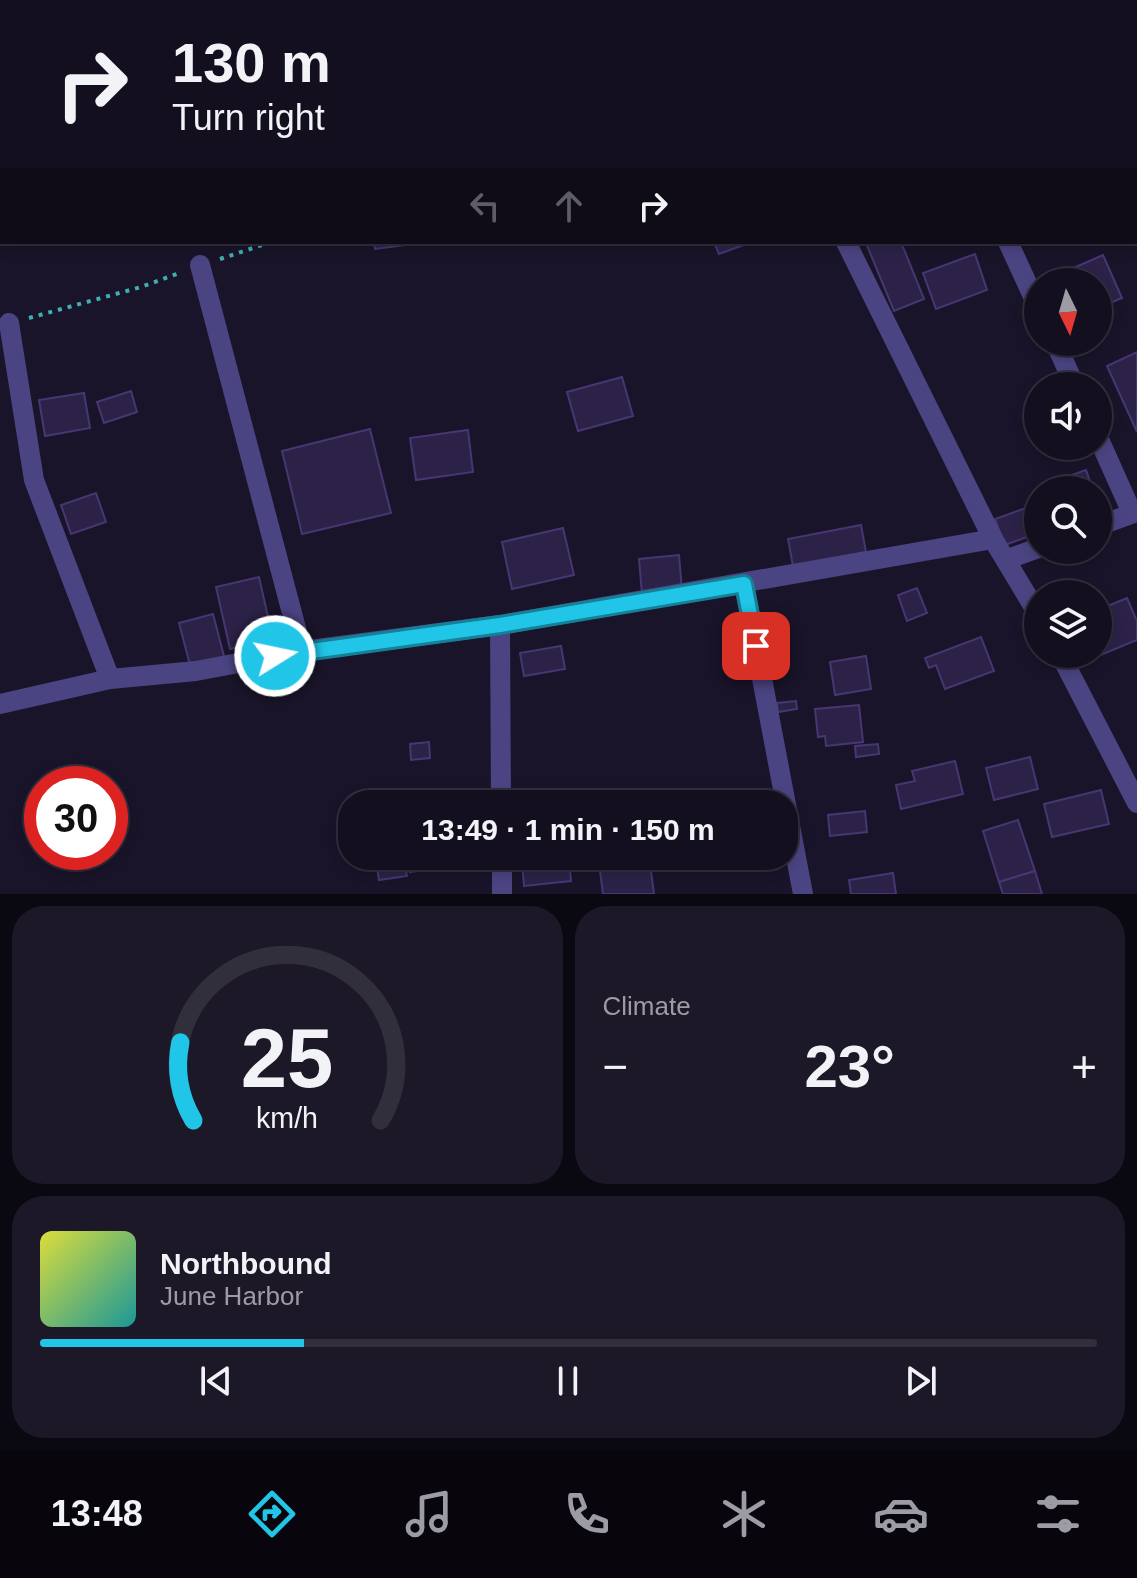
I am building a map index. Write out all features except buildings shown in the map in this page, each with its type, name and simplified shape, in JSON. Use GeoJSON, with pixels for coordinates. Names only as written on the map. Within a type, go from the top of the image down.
{"type":"FeatureCollection","features":[{"type":"Feature","properties":{"kind":"street"},"geometry":{"type":"LineString","coordinates":[[847,244],[993,539],[1024,588]]}},
{"type":"Feature","properties":{"kind":"street"},"geometry":{"type":"LineString","coordinates":[[1009,244],[1024,277]]}},
{"type":"Feature","properties":{"kind":"street"},"geometry":{"type":"LineString","coordinates":[[200,265],[302,651]]}},
{"type":"Feature","properties":{"kind":"street"},"geometry":{"type":"LineString","coordinates":[[9,323],[34,480],[110,679]]}},
{"type":"Feature","properties":{"kind":"street"},"geometry":{"type":"LineString","coordinates":[[1109,460],[1134,513],[1112,521]]}},
{"type":"Feature","properties":{"kind":"street"},"geometry":{"type":"LineString","coordinates":[[0,704],[110,679],[196,671],[302,651],[500,625],[993,539]]}},
{"type":"Feature","properties":{"kind":"street"},"geometry":{"type":"LineString","coordinates":[[1008,559],[1024,553]]}},
{"type":"Feature","properties":{"kind":"street"},"geometry":{"type":"LineString","coordinates":[[744,584],[803,894]]}},
{"type":"Feature","properties":{"kind":"street"},"geometry":{"type":"LineString","coordinates":[[500,625],[501,790]]}},
{"type":"Feature","properties":{"kind":"street"},"geometry":{"type":"LineString","coordinates":[[1067,668],[1137,803]]}},
{"type":"Feature","properties":{"kind":"street"},"geometry":{"type":"LineString","coordinates":[[502,870],[502,894]]}},
{"type":"Feature","properties":{"kind":"path"},"geometry":{"type":"LineString","coordinates":[[9,323],[141,287],[265,244]]}},
{"type":"Feature","properties":{"kind":"route"},"geometry":{"type":"LineString","coordinates":[[275,656],[500,625],[744,584],[756,646]]}}]}
